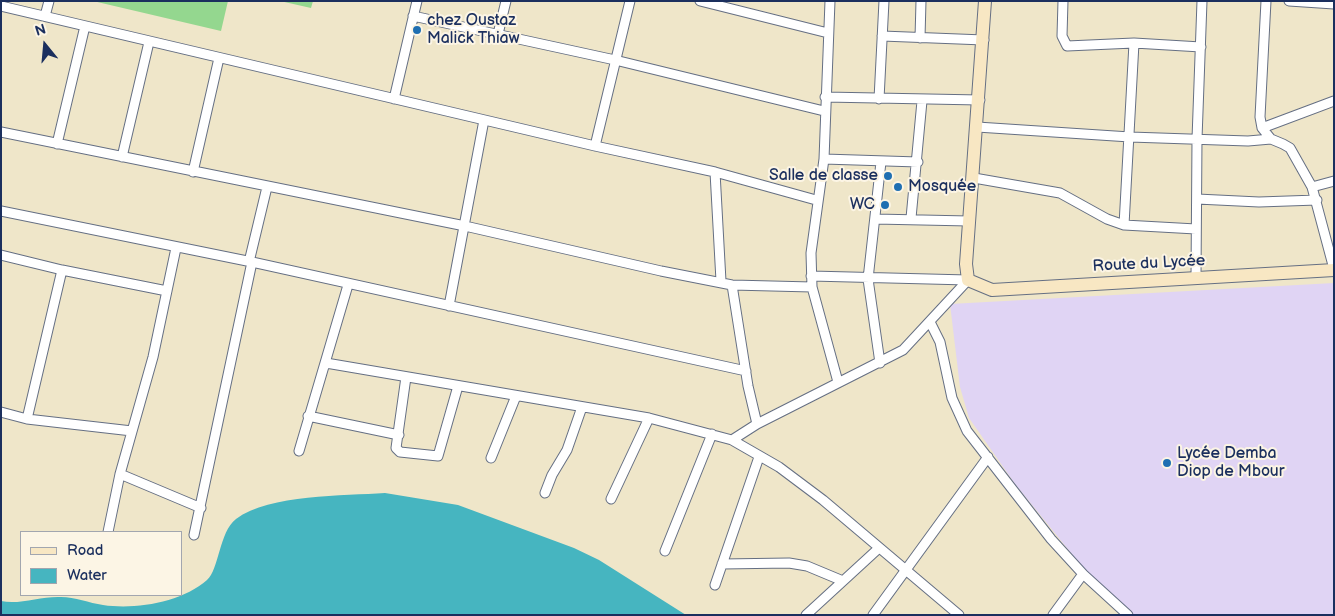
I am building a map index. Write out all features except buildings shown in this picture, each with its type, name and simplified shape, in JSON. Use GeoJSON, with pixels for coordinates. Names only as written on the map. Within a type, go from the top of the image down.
{"type":"FeatureCollection","features":[{"type":"Feature","properties":{"kind":"main road"},"geometry":{"type":"LineString","coordinates":[[968,280],[966,264],[980,100],[985,1]]}},
{"type":"Feature","properties":{"kind":"main road","name":"Route du Lycée"},"geometry":{"type":"LineString","coordinates":[[968,280],[992,290],[1334,269]]}},
{"type":"Feature","properties":{"kind":"street"},"geometry":{"type":"LineString","coordinates":[[45,16],[49,1]]}},
{"type":"Feature","properties":{"kind":"street"},"geometry":{"type":"LineString","coordinates":[[394,99],[417,1]]}},
{"type":"Feature","properties":{"kind":"street"},"geometry":{"type":"LineString","coordinates":[[498,34],[506,1]]}},
{"type":"Feature","properties":{"kind":"street"},"geometry":{"type":"LineString","coordinates":[[595,146],[630,1]]}},
{"type":"Feature","properties":{"kind":"street"},"geometry":{"type":"LineString","coordinates":[[700,1],[828,33]]}},
{"type":"Feature","properties":{"kind":"street"},"geometry":{"type":"LineString","coordinates":[[830,1],[824,111],[824,159],[816,200],[811,253],[811,276],[812,287],[838,382]]}},
{"type":"Feature","properties":{"kind":"street"},"geometry":{"type":"LineString","coordinates":[[879,99],[884,1]]}},
{"type":"Feature","properties":{"kind":"street"},"geometry":{"type":"LineString","coordinates":[[920,38],[921,1]]}},
{"type":"Feature","properties":{"kind":"street"},"geometry":{"type":"LineString","coordinates":[[1063,1],[1062,36],[1067,46],[1134,44],[1201,47]]}},
{"type":"Feature","properties":{"kind":"street"},"geometry":{"type":"LineString","coordinates":[[1196,277],[1197,139],[1202,1]]}},
{"type":"Feature","properties":{"kind":"street"},"geometry":{"type":"LineString","coordinates":[[1266,1],[1260,117],[1262,128],[1271,140]]}},
{"type":"Feature","properties":{"kind":"street"},"geometry":{"type":"LineString","coordinates":[[1290,1],[1334,4]]}},
{"type":"Feature","properties":{"kind":"street"},"geometry":{"type":"LineString","coordinates":[[1,6],[595,146],[715,172],[816,200]]}},
{"type":"Feature","properties":{"kind":"street"},"geometry":{"type":"LineString","coordinates":[[413,16],[615,60],[824,111]]}},
{"type":"Feature","properties":{"kind":"street"},"geometry":{"type":"LineString","coordinates":[[58,144],[85,26]]}},
{"type":"Feature","properties":{"kind":"street"},"geometry":{"type":"LineString","coordinates":[[882,36],[984,40]]}},
{"type":"Feature","properties":{"kind":"street"},"geometry":{"type":"LineString","coordinates":[[122,157],[150,42]]}},
{"type":"Feature","properties":{"kind":"street"},"geometry":{"type":"LineString","coordinates":[[1124,225],[1134,44]]}},
{"type":"Feature","properties":{"kind":"street"},"geometry":{"type":"LineString","coordinates":[[193,172],[219,58]]}},
{"type":"Feature","properties":{"kind":"street"},"geometry":{"type":"LineString","coordinates":[[825,97],[922,101],[980,100]]}},
{"type":"Feature","properties":{"kind":"street"},"geometry":{"type":"LineString","coordinates":[[911,218],[918,162],[922,101]]}},
{"type":"Feature","properties":{"kind":"street"},"geometry":{"type":"LineString","coordinates":[[1262,128],[1334,101]]}},
{"type":"Feature","properties":{"kind":"street"},"geometry":{"type":"LineString","coordinates":[[449,306],[484,120]]}},
{"type":"Feature","properties":{"kind":"street"},"geometry":{"type":"LineString","coordinates":[[977,128],[1130,137],[1271,140],[1290,148],[1312,186],[1334,269]]}},
{"type":"Feature","properties":{"kind":"street"},"geometry":{"type":"LineString","coordinates":[[1,132],[465,226],[661,271],[732,284],[812,287]]}},
{"type":"Feature","properties":{"kind":"street"},"geometry":{"type":"LineString","coordinates":[[824,159],[918,162]]}},
{"type":"Feature","properties":{"kind":"street"},"geometry":{"type":"LineString","coordinates":[[880,162],[868,279],[880,363]]}},
{"type":"Feature","properties":{"kind":"street"},"geometry":{"type":"LineString","coordinates":[[715,172],[721,281]]}},
{"type":"Feature","properties":{"kind":"street"},"geometry":{"type":"LineString","coordinates":[[974,178],[1060,193],[1107,219],[1124,225],[1196,229]]}},
{"type":"Feature","properties":{"kind":"street"},"geometry":{"type":"LineString","coordinates":[[1312,186],[1334,182]]}},
{"type":"Feature","properties":{"kind":"street"},"geometry":{"type":"LineString","coordinates":[[194,535],[267,187]]}},
{"type":"Feature","properties":{"kind":"street"},"geometry":{"type":"LineString","coordinates":[[1197,199],[1259,202],[1317,200]]}},
{"type":"Feature","properties":{"kind":"street"},"geometry":{"type":"LineString","coordinates":[[1,211],[251,262],[348,285],[746,371]]}},
{"type":"Feature","properties":{"kind":"street"},"geometry":{"type":"LineString","coordinates":[[875,219],[911,218],[970,221]]}},
{"type":"Feature","properties":{"kind":"street"},"geometry":{"type":"LineString","coordinates":[[108,531],[120,474],[153,357],[176,248]]}},
{"type":"Feature","properties":{"kind":"street"},"geometry":{"type":"LineString","coordinates":[[1,255],[62,270],[167,291]]}},
{"type":"Feature","properties":{"kind":"street"},"geometry":{"type":"LineString","coordinates":[[27,419],[62,270]]}},
{"type":"Feature","properties":{"kind":"street"},"geometry":{"type":"LineString","coordinates":[[811,276],[868,279],[968,280]]}},
{"type":"Feature","properties":{"kind":"street"},"geometry":{"type":"LineString","coordinates":[[732,440],[756,424],[903,350],[968,280]]}},
{"type":"Feature","properties":{"kind":"street"},"geometry":{"type":"LineString","coordinates":[[732,284],[756,424]]}},
{"type":"Feature","properties":{"kind":"street"},"geometry":{"type":"LineString","coordinates":[[299,451],[348,285]]}},
{"type":"Feature","properties":{"kind":"street"},"geometry":{"type":"LineString","coordinates":[[930,322],[940,342],[952,398],[967,431],[1051,539],[1083,574],[1128,615]]}},
{"type":"Feature","properties":{"kind":"street"},"geometry":{"type":"LineString","coordinates":[[326,363],[649,418],[732,440],[779,467],[823,500],[956,614]]}},
{"type":"Feature","properties":{"kind":"street"},"geometry":{"type":"LineString","coordinates":[[406,377],[397,452],[438,456],[458,386]]}},
{"type":"Feature","properties":{"kind":"street"},"geometry":{"type":"LineString","coordinates":[[491,458],[516,396]]}},
{"type":"Feature","properties":{"kind":"street"},"geometry":{"type":"LineString","coordinates":[[544,492],[568,450],[582,407]]}},
{"type":"Feature","properties":{"kind":"street"},"geometry":{"type":"LineString","coordinates":[[1,412],[27,419],[132,431]]}},
{"type":"Feature","properties":{"kind":"street"},"geometry":{"type":"LineString","coordinates":[[308,416],[399,434]]}},
{"type":"Feature","properties":{"kind":"street"},"geometry":{"type":"LineString","coordinates":[[611,499],[649,418]]}},
{"type":"Feature","properties":{"kind":"street"},"geometry":{"type":"LineString","coordinates":[[665,551],[712,434]]}},
{"type":"Feature","properties":{"kind":"street"},"geometry":{"type":"LineString","coordinates":[[715,585],[760,457]]}},
{"type":"Feature","properties":{"kind":"street"},"geometry":{"type":"LineString","coordinates":[[874,614],[988,457]]}},
{"type":"Feature","properties":{"kind":"street"},"geometry":{"type":"LineString","coordinates":[[120,474],[200,508]]}},
{"type":"Feature","properties":{"kind":"street"},"geometry":{"type":"LineString","coordinates":[[806,615],[879,548]]}},
{"type":"Feature","properties":{"kind":"street"},"geometry":{"type":"LineString","coordinates":[[722,564],[788,563],[808,566],[843,581]]}},
{"type":"Feature","properties":{"kind":"street"},"geometry":{"type":"LineString","coordinates":[[1053,615],[1083,574]]}},
{"type":"Feature","properties":{"kind":"shaded area","name":"Lycée Demba Diop de Mbour"},"geometry":{"type":"Polygon","coordinates":[[[1334,283],[1334,615],[1132,615],[1106,593],[1075,558],[1015,484],[969,418],[960,387],[950,304],[1334,283]]]}},
{"type":"Feature","properties":{"kind":"green space"},"geometry":{"type":"Polygon","coordinates":[[[93,1],[228,1],[221,31],[93,1]]]}},
{"type":"Feature","properties":{"kind":"green space"},"geometry":{"type":"Polygon","coordinates":[[[280,1],[313,1],[311,8],[280,1]]]}},
{"type":"Feature","properties":{"kind":"water"},"geometry":{"type":"Polygon","coordinates":[[[385,493],[458,505],[574,548],[599,560],[686,615],[1,615],[1,601],[16,602],[61,597],[103,605],[130,606],[158,603],[182,596],[197,588],[211,575],[226,533],[236,519],[250,511],[268,505],[329,496],[385,493]]]}},
{"type":"Feature","properties":{"kind":"place","name":"chez Oustaz Malick Thiaw"},"geometry":{"type":"Point","coordinates":[417,30]}},
{"type":"Feature","properties":{"kind":"place","name":"Salle de classe"},"geometry":{"type":"Point","coordinates":[888,176]}},
{"type":"Feature","properties":{"kind":"place","name":"Mosquée"},"geometry":{"type":"Point","coordinates":[898,187]}},
{"type":"Feature","properties":{"kind":"place","name":"WC"},"geometry":{"type":"Point","coordinates":[885,205]}},
{"type":"Feature","properties":{"kind":"place","name":"Lycée Demba Diop de Mbour"},"geometry":{"type":"Point","coordinates":[1167,463]}}]}
